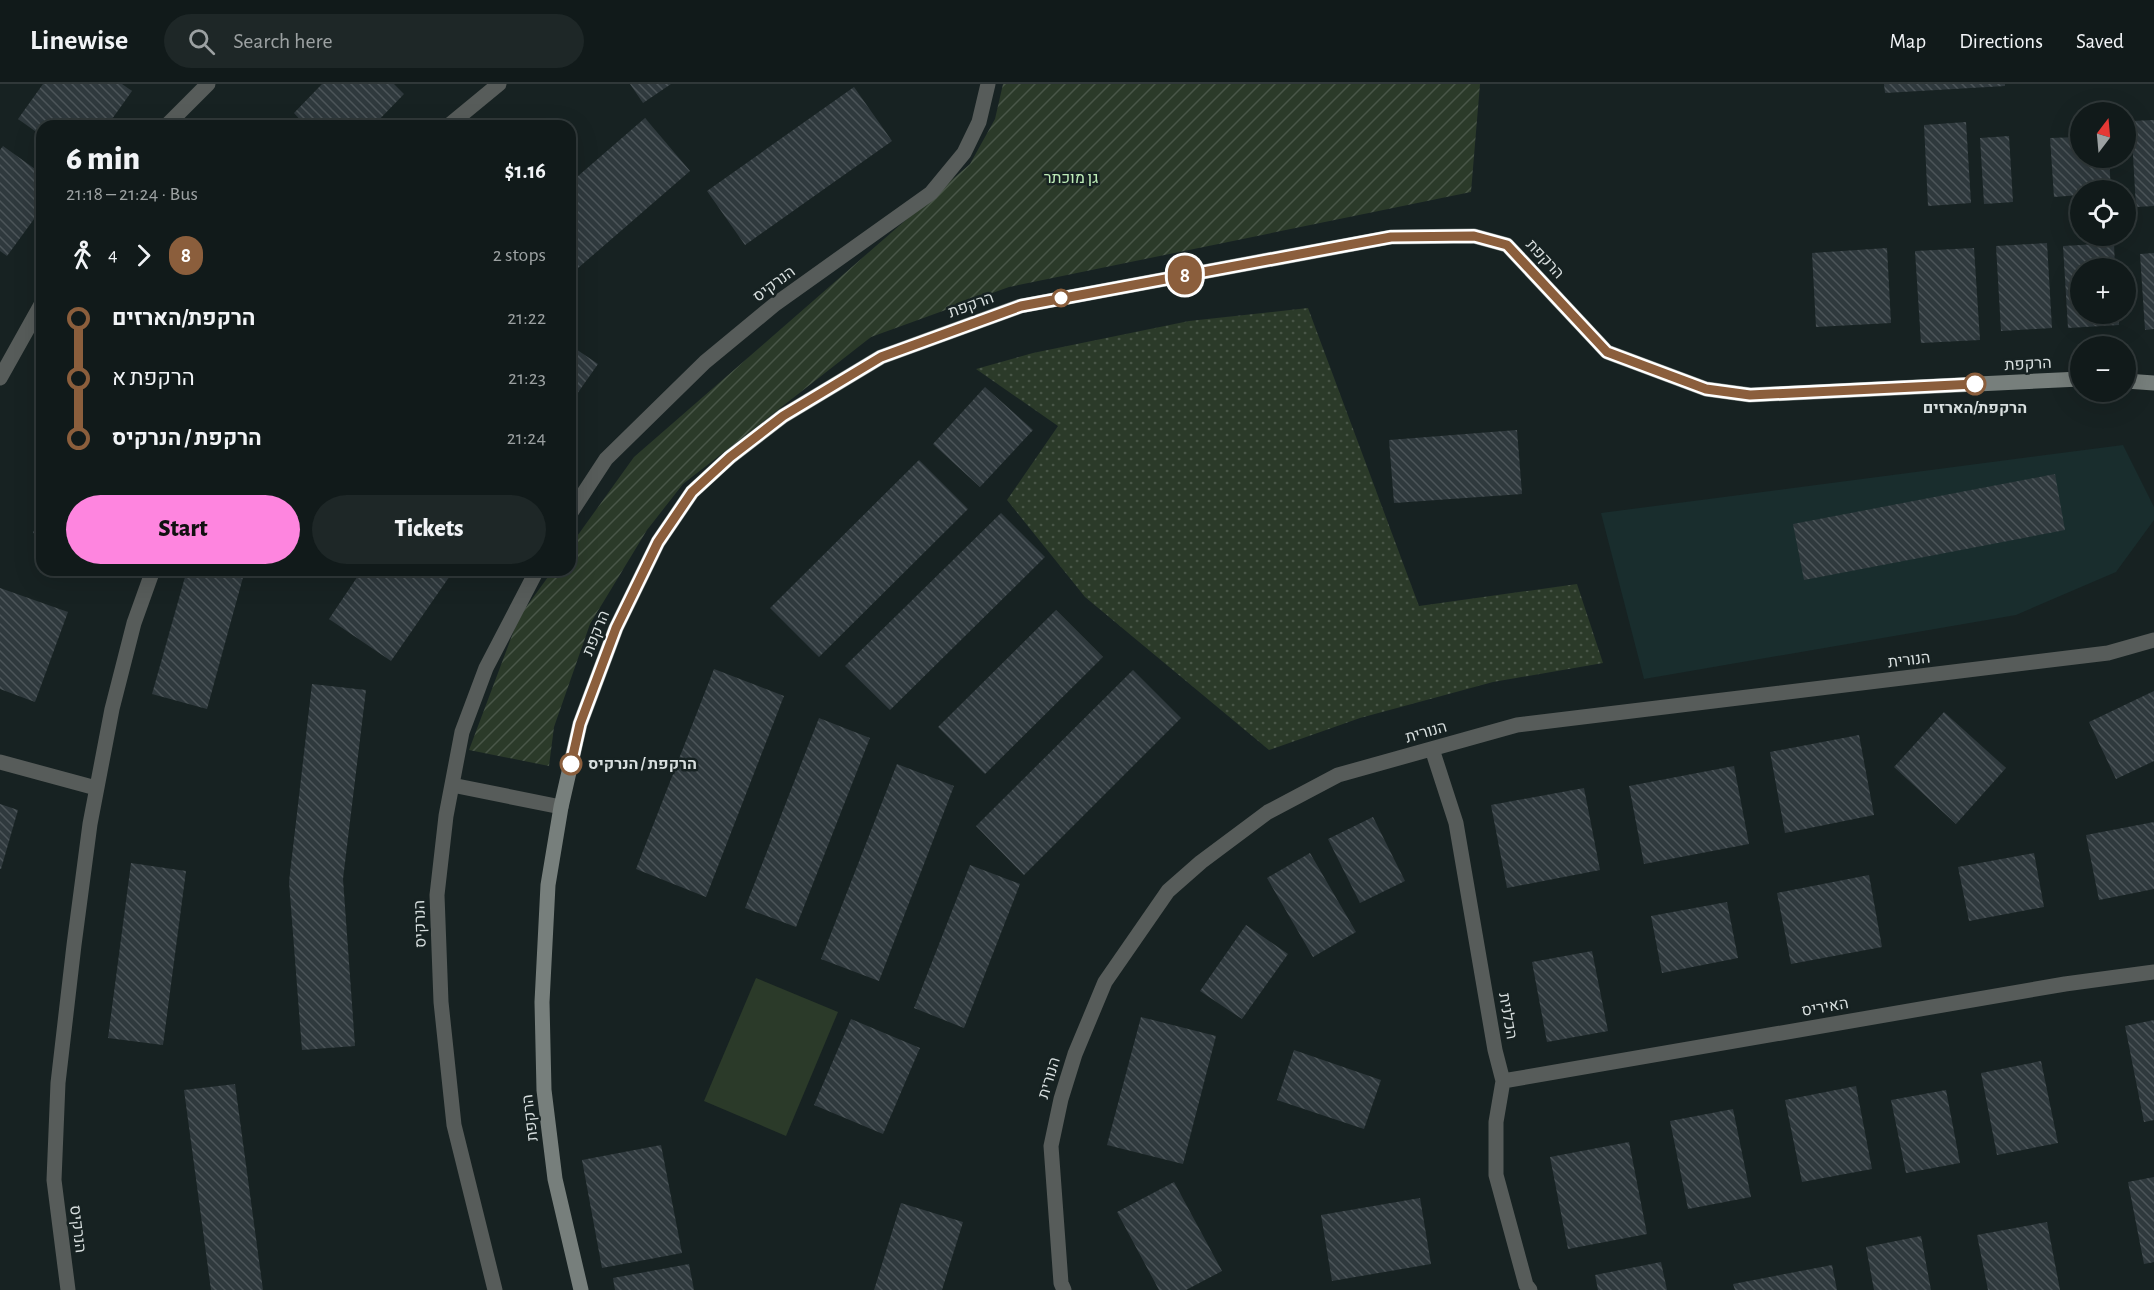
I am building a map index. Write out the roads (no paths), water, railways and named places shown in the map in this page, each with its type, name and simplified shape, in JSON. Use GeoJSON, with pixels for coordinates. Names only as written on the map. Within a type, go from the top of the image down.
{"type":"FeatureCollection","features":[{"type":"Feature","properties":{"kind":"street"},"geometry":{"type":"LineString","coordinates":[[172,120],[208,84]]}},
{"type":"Feature","properties":{"kind":"street"},"geometry":{"type":"LineString","coordinates":[[455,120],[499,84]]}},
{"type":"Feature","properties":{"kind":"street","name":"הנרקיס"},"geometry":{"type":"LineString","coordinates":[[576,505],[606,459],[705,362],[774,305],[931,193],[964,153],[978,122],[988,84]]}},
{"type":"Feature","properties":{"kind":"street","name":"הרקפת"},"geometry":{"type":"LineString","coordinates":[[582,1290],[555,1179],[544,1090],[542,1002],[548,885],[561,807],[580,724],[616,628],[658,542],[692,492],[730,457],[783,416],[881,357],[1021,306],[1391,237],[1474,236],[1507,245],[1607,352],[1706,389],[1750,395],[2070,379]]}},
{"type":"Feature","properties":{"kind":"street"},"geometry":{"type":"LineString","coordinates":[[0,378],[36,314]]}},
{"type":"Feature","properties":{"kind":"street"},"geometry":{"type":"LineString","coordinates":[[2136,382],[2154,383]]}},
{"type":"Feature","properties":{"kind":"street","name":"הנרקיס"},"geometry":{"type":"LineString","coordinates":[[68,1290],[54,1180],[58,1083],[74,945],[96,788],[112,709],[134,623],[151,576]]}},
{"type":"Feature","properties":{"kind":"street","name":"הנרקיס"},"geometry":{"type":"LineString","coordinates":[[495,1290],[454,1125],[441,1002],[437,895],[446,816],[462,732],[486,668],[534,576]]}},
{"type":"Feature","properties":{"kind":"street","name":"הנורית"},"geometry":{"type":"LineString","coordinates":[[1064,1290],[1061,1283],[1050,1146],[1075,1054],[1105,982],[1168,891],[1201,862],[1268,812],[1338,775],[1517,725],[2108,653],[2154,640]]}},
{"type":"Feature","properties":{"kind":"street","name":"הכלנית"},"geometry":{"type":"LineString","coordinates":[[1431,749],[1456,823],[1495,1050],[1503,1081],[1496,1122],[1496,1175],[1526,1285],[1530,1290]]}},
{"type":"Feature","properties":{"kind":"street"},"geometry":{"type":"LineString","coordinates":[[0,762],[96,788]]}},
{"type":"Feature","properties":{"kind":"street"},"geometry":{"type":"LineString","coordinates":[[452,785],[561,807]]}},
{"type":"Feature","properties":{"kind":"street","name":"האיריס"},"geometry":{"type":"LineString","coordinates":[[1503,1081],[2053,986],[2154,972]]}},
{"type":"Feature","properties":{"kind":"place","name":"הרקפת/הארזים"},"geometry":{"type":"Point","coordinates":[1975,384]}},
{"type":"Feature","properties":{"kind":"place","name":"הרקפת / הנרקיס"},"geometry":{"type":"Point","coordinates":[571,764]}},
{"type":"Feature","properties":{"kind":"park label","name":"גן מוכתר"},"geometry":{"type":"Point","coordinates":[1071,178]}}]}
